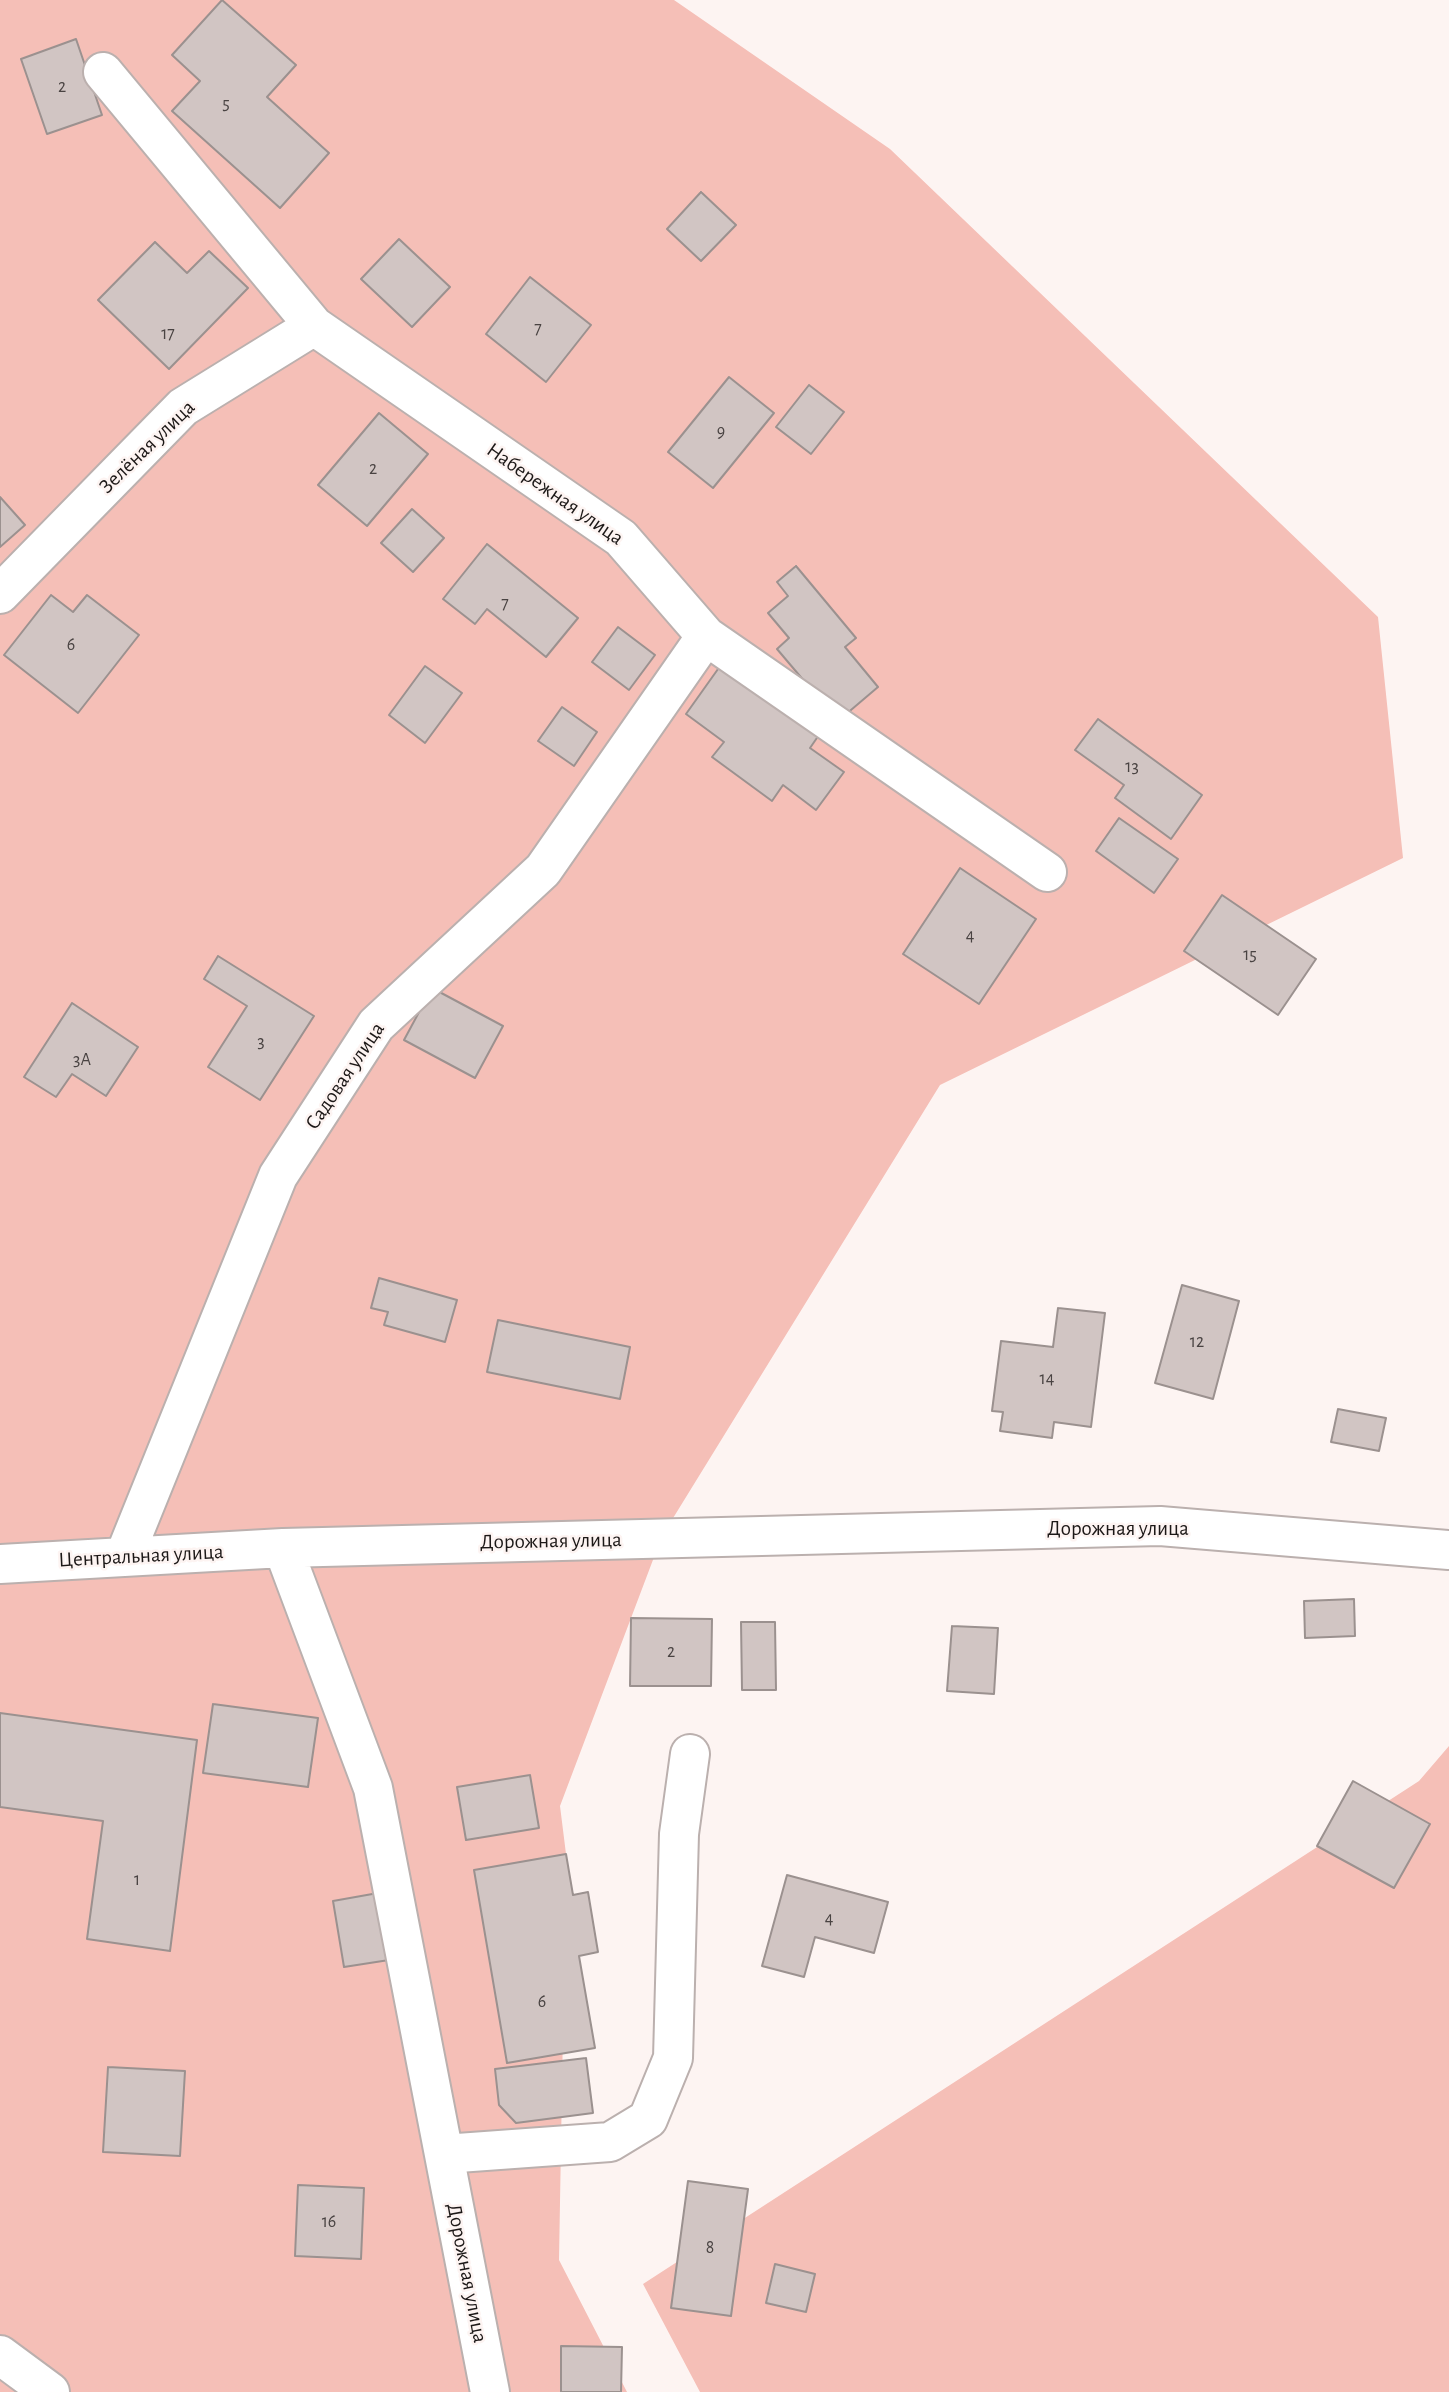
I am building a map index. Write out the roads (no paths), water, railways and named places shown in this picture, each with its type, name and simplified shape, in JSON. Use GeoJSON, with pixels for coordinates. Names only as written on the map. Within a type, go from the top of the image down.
{"type":"FeatureCollection","features":[{"type":"Feature","properties":{"kind":"street","name":"Набережная улица"},"geometry":{"type":"LineString","coordinates":[[103,72],[314,326],[621,538],[706,636],[1047,872]]}},
{"type":"Feature","properties":{"kind":"street","name":"Зелёная улица"},"geometry":{"type":"LineString","coordinates":[[0,594],[183,407],[314,326]]}},
{"type":"Feature","properties":{"kind":"street","name":"Садовая улица"},"geometry":{"type":"LineString","coordinates":[[124,1557],[278,1176],[376,1025],[543,870],[706,636]]}},
{"type":"Feature","properties":{"kind":"street","name":"Дорожная улица"},"geometry":{"type":"LineString","coordinates":[[490,2392],[373,1788],[282,1548],[1160,1526],[1449,1550]]}},
{"type":"Feature","properties":{"kind":"street","name":"Центральная улица"},"geometry":{"type":"LineString","coordinates":[[0,1564],[282,1548]]}},
{"type":"Feature","properties":{"kind":"street"},"geometry":{"type":"LineString","coordinates":[[444,2154],[610,2142],[648,2119],[673,2058],[678,1834],[690,1754]]}},
{"type":"Feature","properties":{"kind":"street"},"geometry":{"type":"LineString","coordinates":[[0,2355],[50,2392]]}}]}
